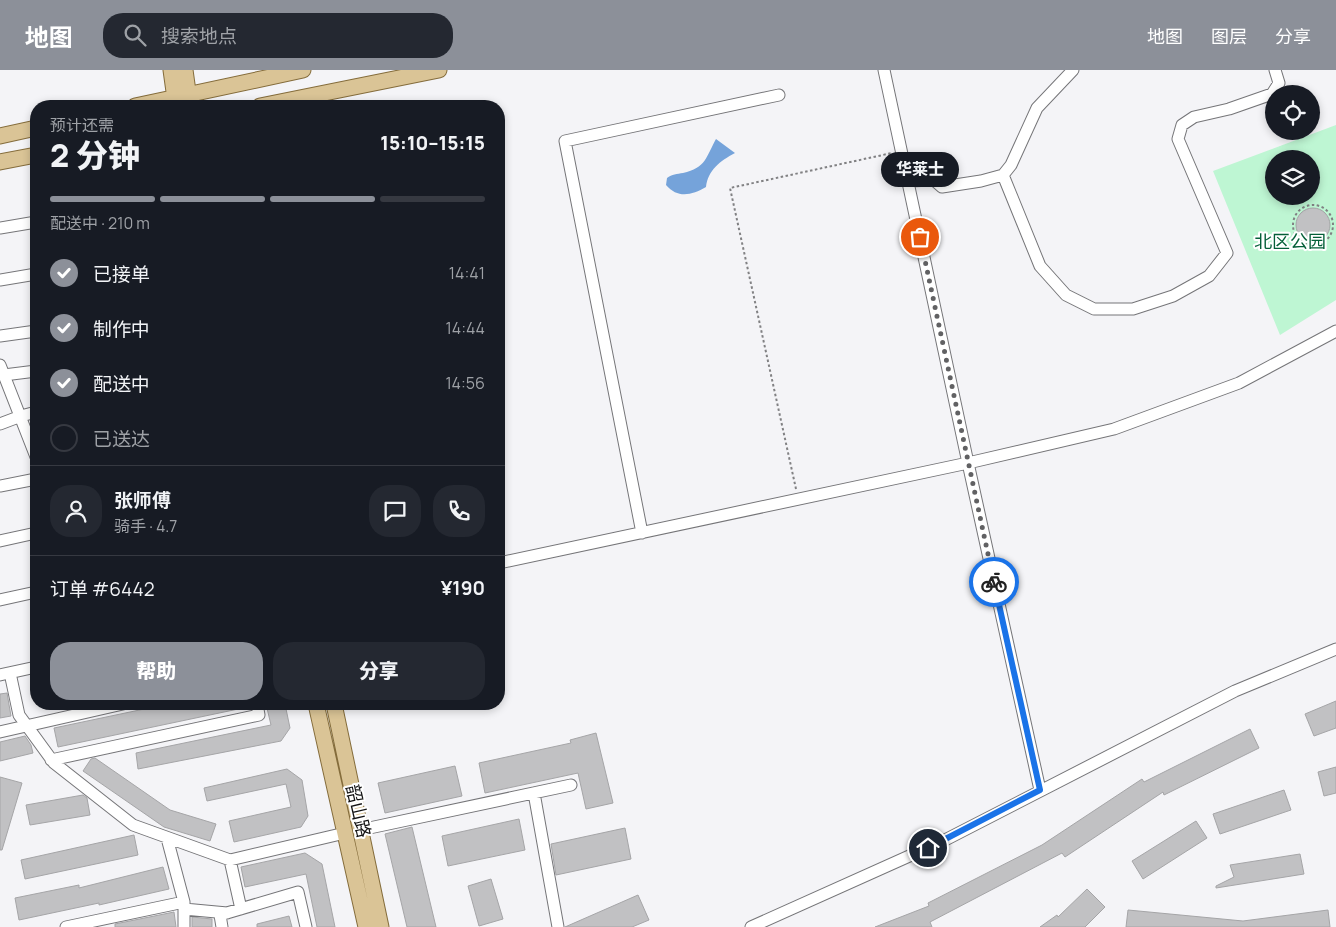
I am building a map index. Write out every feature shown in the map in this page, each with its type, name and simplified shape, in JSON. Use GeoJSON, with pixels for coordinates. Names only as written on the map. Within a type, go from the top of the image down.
{"type":"FeatureCollection","features":[{"type":"Feature","properties":{"kind":"main road"},"geometry":{"type":"LineString","coordinates":[[171,70],[182,100]]}},
{"type":"Feature","properties":{"kind":"main road"},"geometry":{"type":"LineString","coordinates":[[182,100],[185,70]]}},
{"type":"Feature","properties":{"kind":"main road"},"geometry":{"type":"LineString","coordinates":[[186,100],[303,70]]}},
{"type":"Feature","properties":{"kind":"main road"},"geometry":{"type":"LineString","coordinates":[[290,100],[439,70]]}},
{"type":"Feature","properties":{"kind":"main road"},"geometry":{"type":"LineString","coordinates":[[0,136],[30,129]]}},
{"type":"Feature","properties":{"kind":"main road"},"geometry":{"type":"LineString","coordinates":[[0,162],[30,155]]}},
{"type":"Feature","properties":{"kind":"main road","name":"韶山路"},"geometry":{"type":"LineString","coordinates":[[317,710],[366,927]]}},
{"type":"Feature","properties":{"kind":"main road","name":"韶山路"},"geometry":{"type":"LineString","coordinates":[[335,710],[381,927]]}},
{"type":"Feature","properties":{"kind":"street"},"geometry":{"type":"LineString","coordinates":[[884,70],[1040,790]]}},
{"type":"Feature","properties":{"kind":"street"},"geometry":{"type":"LineString","coordinates":[[908,181],[934,180],[942,188],[981,181],[1003,174],[1011,165],[1037,108],[1073,70]]}},
{"type":"Feature","properties":{"kind":"street"},"geometry":{"type":"LineString","coordinates":[[1003,174],[1040,266],[1066,295],[1094,309],[1133,308],[1172,296],[1209,276],[1227,254],[1178,138],[1182,125],[1194,117],[1229,109],[1272,94],[1279,83],[1275,70]]}},
{"type":"Feature","properties":{"kind":"street"},"geometry":{"type":"LineString","coordinates":[[642,532],[565,141],[778,95]]}},
{"type":"Feature","properties":{"kind":"street"},"geometry":{"type":"LineString","coordinates":[[0,228],[30,223]]}},
{"type":"Feature","properties":{"kind":"street"},"geometry":{"type":"LineString","coordinates":[[0,280],[30,275]]}},
{"type":"Feature","properties":{"kind":"street"},"geometry":{"type":"LineString","coordinates":[[0,336],[30,331]]}},
{"type":"Feature","properties":{"kind":"street"},"geometry":{"type":"LineString","coordinates":[[505,562],[968,463],[1114,429],[1239,383],[1336,331]]}},
{"type":"Feature","properties":{"kind":"street"},"geometry":{"type":"LineString","coordinates":[[30,371],[2,370],[30,441]]}},
{"type":"Feature","properties":{"kind":"street"},"geometry":{"type":"LineString","coordinates":[[0,424],[30,414]]}},
{"type":"Feature","properties":{"kind":"street"},"geometry":{"type":"LineString","coordinates":[[0,486],[30,480]]}},
{"type":"Feature","properties":{"kind":"street"},"geometry":{"type":"LineString","coordinates":[[0,541],[30,534]]}},
{"type":"Feature","properties":{"kind":"street"},"geometry":{"type":"LineString","coordinates":[[0,600],[30,593]]}},
{"type":"Feature","properties":{"kind":"street"},"geometry":{"type":"LineString","coordinates":[[751,927],[945,840],[1235,691],[1336,649]]}},
{"type":"Feature","properties":{"kind":"street"},"geometry":{"type":"LineString","coordinates":[[30,668],[5,674],[20,715],[26,725],[51,760],[133,825],[230,860],[345,833]]}},
{"type":"Feature","properties":{"kind":"street"},"geometry":{"type":"LineString","coordinates":[[0,732],[95,710]]}},
{"type":"Feature","properties":{"kind":"street"},"geometry":{"type":"LineString","coordinates":[[51,760],[259,715],[258,710]]}},
{"type":"Feature","properties":{"kind":"street"},"geometry":{"type":"LineString","coordinates":[[360,830],[571,785]]}},
{"type":"Feature","properties":{"kind":"street"},"geometry":{"type":"LineString","coordinates":[[534,793],[558,927]]}},
{"type":"Feature","properties":{"kind":"street"},"geometry":{"type":"LineString","coordinates":[[167,838],[184,905],[184,927]]}},
{"type":"Feature","properties":{"kind":"street"},"geometry":{"type":"LineString","coordinates":[[230,860],[241,909]]}},
{"type":"Feature","properties":{"kind":"street"},"geometry":{"type":"LineString","coordinates":[[222,927],[220,915],[298,892],[306,927]]}},
{"type":"Feature","properties":{"kind":"street"},"geometry":{"type":"LineString","coordinates":[[66,927],[184,905],[227,913]]}},
{"type":"Feature","properties":{"kind":"path"},"geometry":{"type":"LineString","coordinates":[[799,499],[730,188],[901,151]]}},
{"type":"Feature","properties":{"kind":"path"},"geometry":{"type":"LineString","coordinates":[[1309,205],[1322,207],[1332,217],[1333,230],[1326,241],[1320,245],[1313,246],[1300,242],[1293,231],[1294,218],[1303,208],[1309,205]]}},
{"type":"Feature","properties":{"kind":"path"},"geometry":{"type":"LineString","coordinates":[[1332,217],[1336,216]]}},
{"type":"Feature","properties":{"kind":"green space","name":"北区公园"},"geometry":{"type":"Polygon","coordinates":[[[1336,125],[1336,300],[1280,335],[1213,171],[1265,152],[1265,205],[1320,205],[1320,150],[1269,150],[1296,140],[1320,140],[1320,131],[1336,125]]]}},
{"type":"Feature","properties":{"kind":"water"},"geometry":{"type":"Polygon","coordinates":[[[716,139],[735,153],[724,159],[712,171],[706,187],[690,194],[680,194],[666,185],[667,178],[675,174],[691,171],[701,165],[716,139]]]}},
{"type":"Feature","properties":{"kind":"building"},"geometry":{"type":"Polygon","coordinates":[[[1313,208],[1325,213],[1330,225],[1325,237],[1313,242],[1301,237],[1296,225],[1301,213],[1313,208]]]}},
{"type":"Feature","properties":{"kind":"building"},"geometry":{"type":"Polygon","coordinates":[[[7,693],[11,716],[0,718],[0,694],[7,693]]]}},
{"type":"Feature","properties":{"kind":"building"},"geometry":{"type":"Polygon","coordinates":[[[1336,701],[1336,728],[1314,736],[1305,714],[1336,701]]]}},
{"type":"Feature","properties":{"kind":"building"},"geometry":{"type":"Polygon","coordinates":[[[140,710],[234,710],[58,747],[54,728],[140,710]]]}},
{"type":"Feature","properties":{"kind":"building"},"geometry":{"type":"Polygon","coordinates":[[[267,710],[286,710],[290,728],[281,741],[138,769],[136,753],[271,725],[267,710]]]}},
{"type":"Feature","properties":{"kind":"building"},"geometry":{"type":"Polygon","coordinates":[[[1250,729],[1259,748],[1164,795],[1163,792],[1065,857],[1062,853],[930,922],[932,927],[875,927],[929,906],[928,903],[1042,845],[1142,779],[1144,782],[1250,729]]]}},
{"type":"Feature","properties":{"kind":"building"},"geometry":{"type":"Polygon","coordinates":[[[596,733],[613,803],[586,809],[578,773],[485,793],[479,763],[571,743],[570,740],[596,733]]]}},
{"type":"Feature","properties":{"kind":"building"},"geometry":{"type":"Polygon","coordinates":[[[25,736],[31,745],[33,753],[0,761],[0,742],[25,736]]]}},
{"type":"Feature","properties":{"kind":"building"},"geometry":{"type":"Polygon","coordinates":[[[95,758],[170,810],[216,824],[210,841],[164,827],[83,771],[91,759],[95,758]]]}},
{"type":"Feature","properties":{"kind":"building"},"geometry":{"type":"Polygon","coordinates":[[[455,766],[462,796],[385,813],[378,783],[455,766]]]}},
{"type":"Feature","properties":{"kind":"building"},"geometry":{"type":"Polygon","coordinates":[[[1336,767],[1336,793],[1324,796],[1318,772],[1336,767]]]}},
{"type":"Feature","properties":{"kind":"building"},"geometry":{"type":"Polygon","coordinates":[[[287,769],[302,780],[308,816],[301,827],[234,842],[229,821],[291,807],[286,784],[207,801],[204,788],[287,769]]]}},
{"type":"Feature","properties":{"kind":"building"},"geometry":{"type":"Polygon","coordinates":[[[0,777],[22,783],[2,850],[0,850],[0,777]]]}},
{"type":"Feature","properties":{"kind":"building"},"geometry":{"type":"Polygon","coordinates":[[[1284,790],[1291,810],[1220,834],[1213,814],[1284,790]]]}},
{"type":"Feature","properties":{"kind":"building"},"geometry":{"type":"Polygon","coordinates":[[[83,795],[87,798],[90,815],[30,825],[26,805],[83,795]]]}},
{"type":"Feature","properties":{"kind":"building"},"geometry":{"type":"Polygon","coordinates":[[[519,819],[525,850],[448,866],[442,836],[519,819]]]}},
{"type":"Feature","properties":{"kind":"building"},"geometry":{"type":"Polygon","coordinates":[[[1196,821],[1207,838],[1143,879],[1132,861],[1196,821]]]}},
{"type":"Feature","properties":{"kind":"building"},"geometry":{"type":"Polygon","coordinates":[[[412,827],[436,927],[407,927],[385,834],[412,827]]]}},
{"type":"Feature","properties":{"kind":"building"},"geometry":{"type":"Polygon","coordinates":[[[625,828],[631,859],[556,875],[551,844],[625,828]]]}},
{"type":"Feature","properties":{"kind":"building"},"geometry":{"type":"Polygon","coordinates":[[[134,835],[138,855],[25,879],[21,860],[134,835]]]}},
{"type":"Feature","properties":{"kind":"building"},"geometry":{"type":"Polygon","coordinates":[[[305,853],[322,864],[335,927],[317,927],[306,874],[245,887],[241,867],[305,853]]]}},
{"type":"Feature","properties":{"kind":"building"},"geometry":{"type":"Polygon","coordinates":[[[1300,854],[1304,874],[1216,888],[1216,886],[1234,877],[1230,865],[1300,854]]]}},
{"type":"Feature","properties":{"kind":"building"},"geometry":{"type":"Polygon","coordinates":[[[163,867],[169,889],[99,905],[99,903],[19,920],[15,898],[79,885],[79,888],[163,867]]]}},
{"type":"Feature","properties":{"kind":"building"},"geometry":{"type":"Polygon","coordinates":[[[491,879],[503,919],[479,926],[468,886],[491,879]]]}},
{"type":"Feature","properties":{"kind":"building"},"geometry":{"type":"Polygon","coordinates":[[[1087,889],[1105,907],[1085,927],[1040,927],[1057,915],[1058,917],[1087,889]]]}},
{"type":"Feature","properties":{"kind":"building"},"geometry":{"type":"Polygon","coordinates":[[[638,895],[649,920],[632,927],[565,927],[638,895]]]}},
{"type":"Feature","properties":{"kind":"building"},"geometry":{"type":"Polygon","coordinates":[[[1128,910],[1243,921],[1328,910],[1330,927],[1126,927],[1128,910]]]}},
{"type":"Feature","properties":{"kind":"building"},"geometry":{"type":"Polygon","coordinates":[[[174,912],[176,927],[115,927],[115,924],[174,912]]]}},
{"type":"Feature","properties":{"kind":"building"},"geometry":{"type":"Polygon","coordinates":[[[289,916],[292,927],[257,927],[257,924],[289,916]]]}},
{"type":"Feature","properties":{"kind":"building"},"geometry":{"type":"Polygon","coordinates":[[[192,917],[212,919],[212,927],[192,927],[192,917]]]}},
{"type":"Feature","properties":{"kind":"way so far"},"geometry":{"type":"LineString","coordinates":[[920,237],[994,582]]}},
{"type":"Feature","properties":{"kind":"place","name":"华莱士"},"geometry":{"type":"Point","coordinates":[920,237]}},
{"type":"Feature","properties":{"kind":"route"},"geometry":{"type":"LineString","coordinates":[[928,848],[1040,790],[994,582]]}}]}
